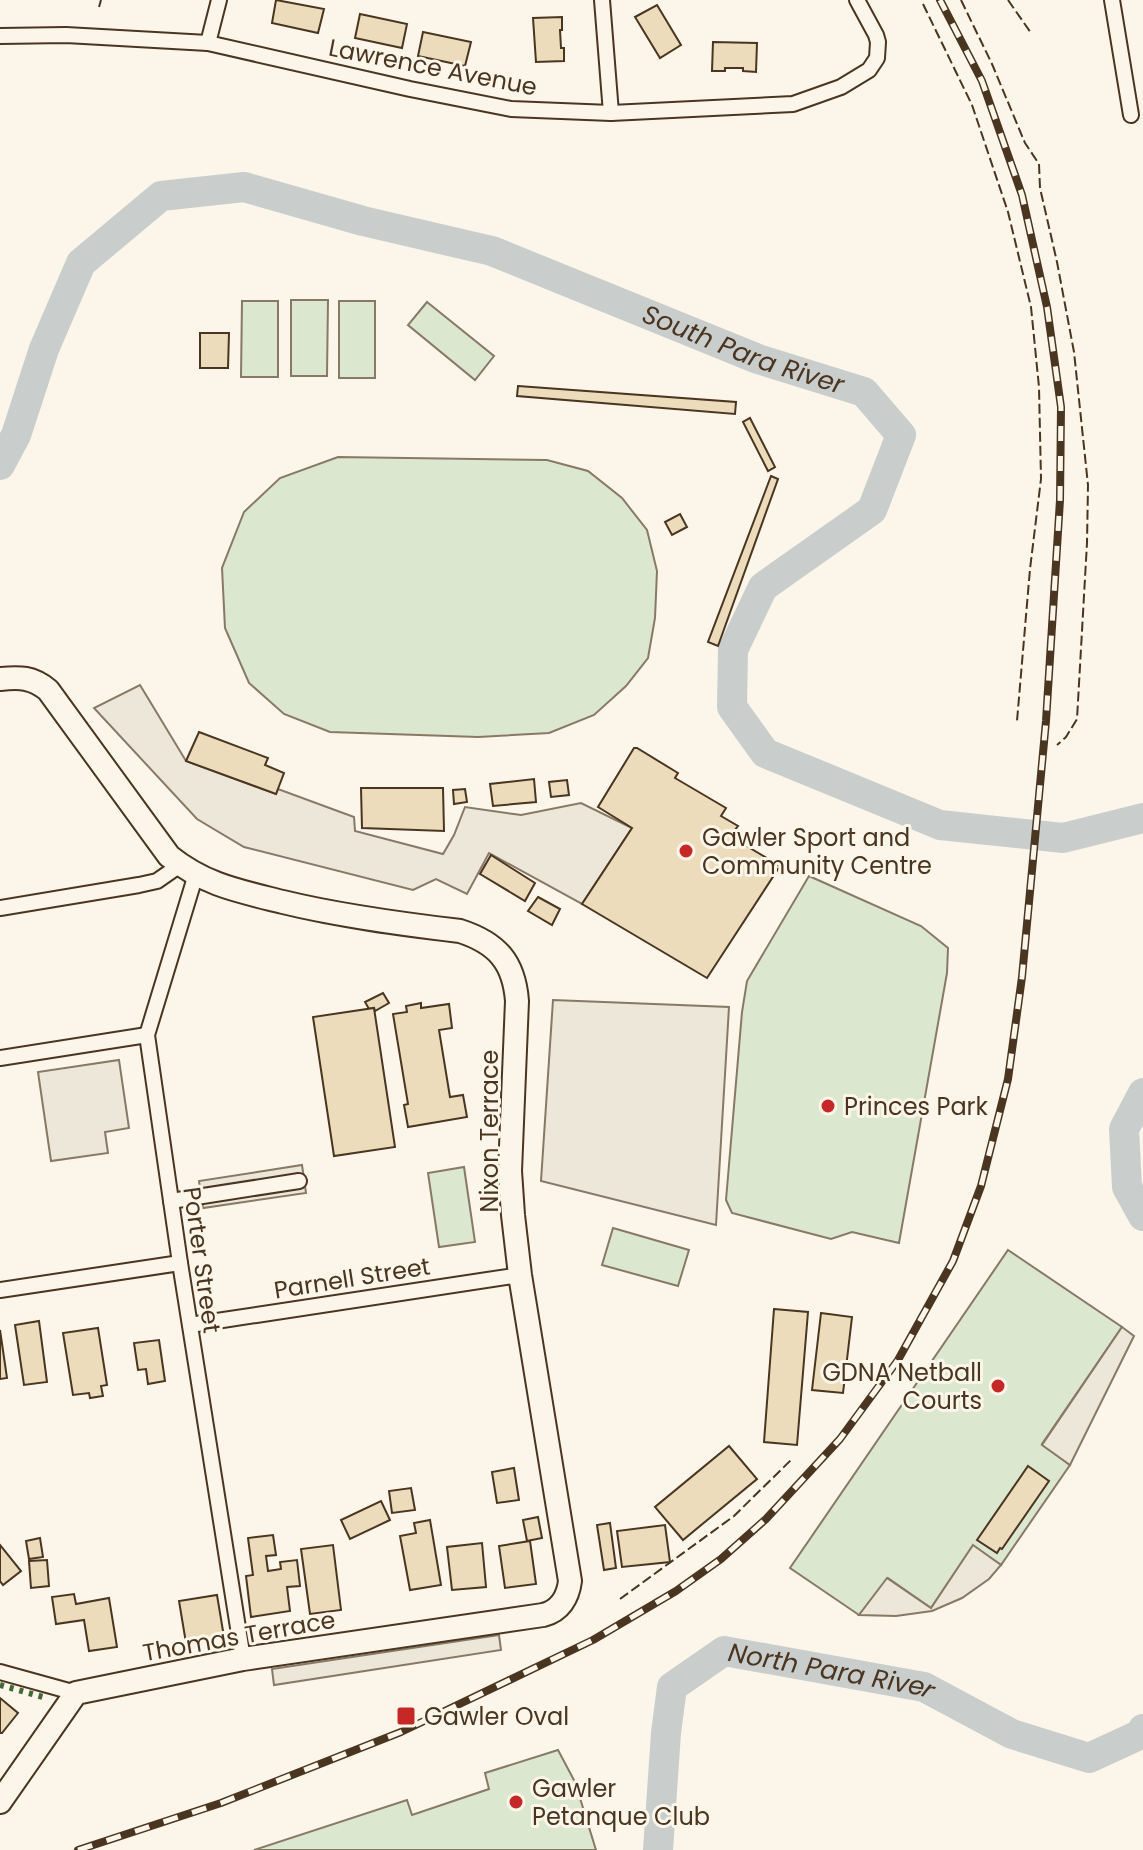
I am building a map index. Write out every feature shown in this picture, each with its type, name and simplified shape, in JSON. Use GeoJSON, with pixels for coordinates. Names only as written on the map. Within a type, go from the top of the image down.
{"type":"FeatureCollection","features":[{"type":"Feature","properties":{"kind":"street"},"geometry":{"type":"LineString","coordinates":[[208,43],[219,0]]}},
{"type":"Feature","properties":{"kind":"street"},"geometry":{"type":"LineString","coordinates":[[602,0],[611,113]]}},
{"type":"Feature","properties":{"kind":"street","name":"Lawrence Avenue"},"geometry":{"type":"LineString","coordinates":[[0,36],[66,35],[208,43],[511,109],[611,113],[793,104],[841,87],[869,70],[877,58],[878,42],[857,0]]}},
{"type":"Feature","properties":{"kind":"street"},"geometry":{"type":"LineString","coordinates":[[1112,0],[1131,115]]}},
{"type":"Feature","properties":{"kind":"street"},"geometry":{"type":"LineString","coordinates":[[0,679],[16,677],[34,680],[53,695],[169,856],[188,869]]}},
{"type":"Feature","properties":{"kind":"street"},"geometry":{"type":"LineString","coordinates":[[0,908],[139,885],[188,869]]}},
{"type":"Feature","properties":{"kind":"street","name":"Porter Street"},"geometry":{"type":"LineString","coordinates":[[188,869],[147,1035],[243,1659]]}},
{"type":"Feature","properties":{"kind":"street","name":"Nixon Terrace"},"geometry":{"type":"LineString","coordinates":[[188,869],[215,884],[304,908],[460,931],[480,938],[507,961],[516,982],[517,1001],[510,1171],[513,1215],[570,1581],[562,1603],[552,1613],[543,1615]]}},
{"type":"Feature","properties":{"kind":"street"},"geometry":{"type":"LineString","coordinates":[[0,1058],[147,1035]]}},
{"type":"Feature","properties":{"kind":"street"},"geometry":{"type":"LineString","coordinates":[[171,1201],[299,1181]]}},
{"type":"Feature","properties":{"kind":"street"},"geometry":{"type":"LineString","coordinates":[[0,1290],[180,1263]]}},
{"type":"Feature","properties":{"kind":"street","name":"Parnell Street"},"geometry":{"type":"LineString","coordinates":[[190,1325],[520,1275]]}},
{"type":"Feature","properties":{"kind":"street","name":"Thomas Terrace"},"geometry":{"type":"LineString","coordinates":[[76,1693],[243,1659],[543,1615]]}},
{"type":"Feature","properties":{"kind":"street"},"geometry":{"type":"LineString","coordinates":[[0,1672],[76,1693],[0,1802]]}},
{"type":"Feature","properties":{"kind":"green space"},"geometry":{"type":"Polygon","coordinates":[[[291,300],[328,300],[327,376],[291,376],[291,300]]]}},
{"type":"Feature","properties":{"kind":"green space"},"geometry":{"type":"Polygon","coordinates":[[[242,301],[278,301],[278,377],[241,377],[242,301]]]}},
{"type":"Feature","properties":{"kind":"green space"},"geometry":{"type":"Polygon","coordinates":[[[339,301],[375,301],[375,378],[339,378],[339,301]]]}},
{"type":"Feature","properties":{"kind":"green space"},"geometry":{"type":"Polygon","coordinates":[[[427,302],[494,356],[475,380],[408,325],[427,302]]]}},
{"type":"Feature","properties":{"kind":"green space"},"geometry":{"type":"Polygon","coordinates":[[[338,457],[547,460],[588,471],[622,498],[647,530],[657,571],[655,618],[648,658],[626,686],[594,715],[549,733],[478,737],[330,732],[284,714],[249,683],[225,628],[222,568],[244,512],[280,478],[338,457]]]}},
{"type":"Feature","properties":{"kind":"green space","name":"Princes Park"},"geometry":{"type":"Polygon","coordinates":[[[809,876],[921,926],[948,948],[947,973],[899,1243],[852,1232],[831,1239],[732,1213],[726,1200],[747,981],[809,876]]]}},
{"type":"Feature","properties":{"kind":"green space"},"geometry":{"type":"Polygon","coordinates":[[[464,1167],[475,1242],[439,1247],[428,1173],[464,1167]]]}},
{"type":"Feature","properties":{"kind":"green space"},"geometry":{"type":"Polygon","coordinates":[[[613,1228],[689,1250],[678,1286],[602,1265],[613,1228]]]}},
{"type":"Feature","properties":{"kind":"green space","name":"GDNA Netball Courts"},"geometry":{"type":"Polygon","coordinates":[[[1008,1250],[1122,1327],[1042,1444],[1070,1465],[1001,1565],[973,1546],[931,1608],[888,1578],[859,1615],[790,1568],[1008,1250]]]}},
{"type":"Feature","properties":{"kind":"green space","name":"Gawler Petanque Club"},"geometry":{"type":"Polygon","coordinates":[[[558,1750],[575,1782],[596,1850],[254,1850],[407,1800],[412,1815],[489,1789],[485,1773],[558,1750]]]}},
{"type":"Feature","properties":{"kind":"shaded area"},"geometry":{"type":"Polygon","coordinates":[[[140,685],[186,761],[276,794],[278,789],[354,817],[355,831],[443,854],[465,807],[521,815],[581,803],[632,828],[582,904],[489,853],[467,894],[436,879],[413,890],[244,847],[197,819],[94,708],[140,685]]]}},
{"type":"Feature","properties":{"kind":"shaded area"},"geometry":{"type":"Polygon","coordinates":[[[553,1000],[729,1007],[716,1225],[541,1181],[553,1000]]]}},
{"type":"Feature","properties":{"kind":"shaded area"},"geometry":{"type":"Polygon","coordinates":[[[119,1060],[129,1128],[105,1132],[108,1153],[51,1161],[38,1072],[119,1060]]]}},
{"type":"Feature","properties":{"kind":"shaded area"},"geometry":{"type":"Polygon","coordinates":[[[302,1165],[306,1193],[203,1208],[199,1181],[302,1165]]]}},
{"type":"Feature","properties":{"kind":"shaded area"},"geometry":{"type":"Polygon","coordinates":[[[1122,1327],[1134,1336],[1070,1465],[1042,1445],[1122,1327]]]}},
{"type":"Feature","properties":{"kind":"shaded area"},"geometry":{"type":"Polygon","coordinates":[[[973,1545],[1001,1565],[989,1579],[962,1598],[932,1611],[896,1616],[859,1615],[887,1578],[931,1608],[973,1545]]]}},
{"type":"Feature","properties":{"kind":"shaded area"},"geometry":{"type":"Polygon","coordinates":[[[499,1635],[501,1650],[274,1685],[272,1669],[499,1635]]]}},
{"type":"Feature","properties":{"kind":"building"},"geometry":{"type":"Polygon","coordinates":[[[276,0],[324,9],[318,33],[272,23],[276,0]]]}},
{"type":"Feature","properties":{"kind":"building"},"geometry":{"type":"Polygon","coordinates":[[[657,5],[681,45],[660,58],[635,17],[657,5]]]}},
{"type":"Feature","properties":{"kind":"building"},"geometry":{"type":"Polygon","coordinates":[[[360,14],[407,24],[402,48],[355,38],[360,14]]]}},
{"type":"Feature","properties":{"kind":"building"},"geometry":{"type":"Polygon","coordinates":[[[562,17],[560,30],[564,61],[536,62],[533,18],[562,17]]]}},
{"type":"Feature","properties":{"kind":"building"},"geometry":{"type":"Polygon","coordinates":[[[423,32],[471,42],[465,66],[418,56],[423,32]]]}},
{"type":"Feature","properties":{"kind":"building"},"geometry":{"type":"Polygon","coordinates":[[[713,42],[757,43],[756,72],[743,71],[743,68],[712,71],[713,42]]]}},
{"type":"Feature","properties":{"kind":"building"},"geometry":{"type":"Polygon","coordinates":[[[200,333],[229,333],[228,368],[200,368],[200,333]]]}},
{"type":"Feature","properties":{"kind":"building"},"geometry":{"type":"Polygon","coordinates":[[[518,386],[736,402],[735,414],[517,396],[518,386]]]}},
{"type":"Feature","properties":{"kind":"building"},"geometry":{"type":"Polygon","coordinates":[[[750,418],[775,467],[768,471],[743,422],[750,418]]]}},
{"type":"Feature","properties":{"kind":"building"},"geometry":{"type":"Polygon","coordinates":[[[771,476],[778,479],[718,646],[708,642],[771,476]]]}},
{"type":"Feature","properties":{"kind":"building"},"geometry":{"type":"Polygon","coordinates":[[[680,514],[687,527],[672,535],[665,522],[680,514]]]}},
{"type":"Feature","properties":{"kind":"building"},"geometry":{"type":"Polygon","coordinates":[[[199,732],[268,758],[265,765],[284,773],[276,794],[186,761],[199,732]]]}},
{"type":"Feature","properties":{"kind":"building","name":"Gawler Sport and Community Centre"},"geometry":{"type":"Polygon","coordinates":[[[634,748],[678,773],[675,778],[726,808],[721,816],[738,826],[730,836],[780,866],[707,978],[582,904],[632,828],[598,807],[634,748]]]}},
{"type":"Feature","properties":{"kind":"building"},"geometry":{"type":"Polygon","coordinates":[[[534,779],[536,802],[493,806],[490,784],[534,779]]]}},
{"type":"Feature","properties":{"kind":"building"},"geometry":{"type":"Polygon","coordinates":[[[567,780],[569,795],[551,797],[549,782],[567,780]]]}},
{"type":"Feature","properties":{"kind":"building"},"geometry":{"type":"Polygon","coordinates":[[[361,788],[443,788],[444,831],[362,828],[361,788]]]}},
{"type":"Feature","properties":{"kind":"building"},"geometry":{"type":"Polygon","coordinates":[[[465,789],[467,802],[454,804],[453,790],[465,789]]]}},
{"type":"Feature","properties":{"kind":"building"},"geometry":{"type":"Polygon","coordinates":[[[491,855],[535,883],[525,901],[480,874],[491,855]]]}},
{"type":"Feature","properties":{"kind":"building"},"geometry":{"type":"Polygon","coordinates":[[[538,897],[560,909],[552,925],[528,911],[538,897]]]}},
{"type":"Feature","properties":{"kind":"building"},"geometry":{"type":"Polygon","coordinates":[[[383,993],[389,1003],[375,1011],[374,1008],[369,1009],[365,1002],[383,993]]]}},
{"type":"Feature","properties":{"kind":"building"},"geometry":{"type":"Polygon","coordinates":[[[421,1003],[421,1008],[449,1004],[452,1028],[439,1030],[450,1097],[463,1095],[467,1117],[408,1127],[404,1105],[408,1104],[393,1014],[407,1012],[406,1006],[421,1003]]]}},
{"type":"Feature","properties":{"kind":"building"},"geometry":{"type":"Polygon","coordinates":[[[374,1008],[395,1147],[334,1156],[313,1017],[374,1008]]]}},
{"type":"Feature","properties":{"kind":"building"},"geometry":{"type":"Polygon","coordinates":[[[774,1309],[808,1312],[797,1445],[764,1442],[774,1309]]]}},
{"type":"Feature","properties":{"kind":"building"},"geometry":{"type":"Polygon","coordinates":[[[821,1313],[852,1317],[843,1393],[812,1390],[821,1313]]]}},
{"type":"Feature","properties":{"kind":"building"},"geometry":{"type":"Polygon","coordinates":[[[39,1321],[47,1382],[24,1385],[15,1325],[39,1321]]]}},
{"type":"Feature","properties":{"kind":"building"},"geometry":{"type":"Polygon","coordinates":[[[98,1328],[107,1385],[101,1386],[103,1396],[90,1398],[89,1393],[73,1395],[63,1333],[98,1328]]]}},
{"type":"Feature","properties":{"kind":"building"},"geometry":{"type":"Polygon","coordinates":[[[0,1330],[7,1378],[0,1379],[0,1330]]]}},
{"type":"Feature","properties":{"kind":"building"},"geometry":{"type":"Polygon","coordinates":[[[159,1340],[165,1381],[148,1384],[146,1369],[138,1370],[134,1343],[159,1340]]]}},
{"type":"Feature","properties":{"kind":"building"},"geometry":{"type":"Polygon","coordinates":[[[729,1446],[757,1479],[683,1540],[655,1507],[729,1446]]]}},
{"type":"Feature","properties":{"kind":"building"},"geometry":{"type":"Polygon","coordinates":[[[1028,1466],[1049,1481],[997,1553],[977,1540],[1028,1466]]]}},
{"type":"Feature","properties":{"kind":"building"},"geometry":{"type":"Polygon","coordinates":[[[514,1468],[519,1500],[497,1503],[492,1472],[514,1468]]]}},
{"type":"Feature","properties":{"kind":"building"},"geometry":{"type":"Polygon","coordinates":[[[411,1488],[415,1510],[392,1513],[389,1491],[411,1488]]]}},
{"type":"Feature","properties":{"kind":"building"},"geometry":{"type":"Polygon","coordinates":[[[381,1501],[390,1520],[350,1539],[341,1520],[381,1501]]]}},
{"type":"Feature","properties":{"kind":"building"},"geometry":{"type":"Polygon","coordinates":[[[538,1517],[542,1538],[527,1541],[523,1520],[538,1517]]]}},
{"type":"Feature","properties":{"kind":"building"},"geometry":{"type":"Polygon","coordinates":[[[430,1520],[441,1585],[410,1590],[400,1536],[416,1533],[414,1523],[430,1520]]]}},
{"type":"Feature","properties":{"kind":"building"},"geometry":{"type":"Polygon","coordinates":[[[610,1523],[616,1568],[604,1570],[597,1525],[610,1523]]]}},
{"type":"Feature","properties":{"kind":"building"},"geometry":{"type":"Polygon","coordinates":[[[665,1525],[670,1562],[622,1567],[617,1531],[665,1525]]]}},
{"type":"Feature","properties":{"kind":"building"},"geometry":{"type":"Polygon","coordinates":[[[273,1535],[276,1555],[266,1556],[268,1571],[281,1569],[280,1562],[297,1560],[300,1586],[287,1587],[290,1611],[251,1617],[246,1576],[253,1575],[248,1538],[273,1535]]]}},
{"type":"Feature","properties":{"kind":"building"},"geometry":{"type":"Polygon","coordinates":[[[40,1538],[43,1557],[29,1559],[26,1541],[40,1538]]]}},
{"type":"Feature","properties":{"kind":"building"},"geometry":{"type":"Polygon","coordinates":[[[530,1541],[536,1584],[505,1588],[499,1546],[530,1541]]]}},
{"type":"Feature","properties":{"kind":"building"},"geometry":{"type":"Polygon","coordinates":[[[482,1543],[486,1587],[452,1590],[447,1547],[482,1543]]]}},
{"type":"Feature","properties":{"kind":"building"},"geometry":{"type":"Polygon","coordinates":[[[0,1545],[21,1571],[3,1585],[0,1581],[0,1545]]]}},
{"type":"Feature","properties":{"kind":"building"},"geometry":{"type":"Polygon","coordinates":[[[333,1545],[341,1610],[310,1614],[301,1549],[333,1545]]]}},
{"type":"Feature","properties":{"kind":"building"},"geometry":{"type":"Polygon","coordinates":[[[47,1560],[49,1586],[31,1588],[29,1561],[47,1560]]]}},
{"type":"Feature","properties":{"kind":"building"},"geometry":{"type":"Polygon","coordinates":[[[74,1594],[76,1604],[109,1598],[117,1647],[89,1651],[84,1620],[56,1624],[52,1597],[74,1594]]]}},
{"type":"Feature","properties":{"kind":"building"},"geometry":{"type":"Polygon","coordinates":[[[217,1595],[224,1637],[186,1643],[179,1601],[217,1595]]]}},
{"type":"Feature","properties":{"kind":"building"},"geometry":{"type":"Polygon","coordinates":[[[0,1698],[18,1713],[2,1733],[0,1733],[0,1698]]]}},
{"type":"Feature","properties":{"kind":"waterway","name":"South Para River"},"geometry":{"type":"LineString","coordinates":[[0,465],[16,435],[44,349],[81,263],[161,196],[244,187],[363,221],[492,251],[758,359],[864,392],[901,435],[872,510],[763,587],[733,650],[732,707],[765,753],[940,825],[1063,838],[1143,818]]}},
{"type":"Feature","properties":{"kind":"waterway","name":"North Para River"},"geometry":{"type":"LineString","coordinates":[[1143,1093],[1124,1129],[1127,1187],[1143,1216]]}},
{"type":"Feature","properties":{"kind":"waterway","name":"North Para River"},"geometry":{"type":"LineString","coordinates":[[658,1850],[672,1687],[724,1651],[924,1687],[1012,1734],[1089,1758],[1139,1735],[1143,1729]]}},
{"type":"Feature","properties":{"kind":"railway"},"geometry":{"type":"LineString","coordinates":[[78,1850],[221,1803],[401,1732],[593,1640],[676,1591],[721,1559],[766,1519],[840,1439],[898,1360],[953,1261],[981,1186],[1008,1079],[1022,977],[1046,721],[1060,500],[1061,407],[1047,307],[1022,195],[982,81],[940,0]]}},
{"type":"Feature","properties":{"kind":"hedge"},"geometry":{"type":"LineString","coordinates":[[0,1685],[43,1697]]}},
{"type":"Feature","properties":{"kind":"fence"},"geometry":{"type":"LineString","coordinates":[[99,7],[101,0]]}},
{"type":"Feature","properties":{"kind":"fence"},"geometry":{"type":"LineString","coordinates":[[961,0],[1025,143],[1039,164],[1040,188],[1074,352],[1088,485],[1087,543],[1077,719],[1057,745]]}},
{"type":"Feature","properties":{"kind":"fence"},"geometry":{"type":"LineString","coordinates":[[1008,0],[1031,33]]}},
{"type":"Feature","properties":{"kind":"fence"},"geometry":{"type":"LineString","coordinates":[[923,4],[972,105],[1008,212],[1031,307],[1039,387],[1041,479],[1017,721]]}},
{"type":"Feature","properties":{"kind":"fence"},"geometry":{"type":"LineString","coordinates":[[620,1599],[734,1516],[792,1459]]}},
{"type":"Feature","properties":{"kind":"place","name":"Gawler Sport and Community Centre"},"geometry":{"type":"Point","coordinates":[686,851]}},
{"type":"Feature","properties":{"kind":"place","name":"Princes Park"},"geometry":{"type":"Point","coordinates":[828,1106]}},
{"type":"Feature","properties":{"kind":"place","name":"GDNA Netball Courts"},"geometry":{"type":"Point","coordinates":[998,1386]}},
{"type":"Feature","properties":{"kind":"place","name":"Gawler Oval"},"geometry":{"type":"Point","coordinates":[406,1716]}},
{"type":"Feature","properties":{"kind":"place","name":"Gawler Petanque Club"},"geometry":{"type":"Point","coordinates":[516,1802]}}]}
